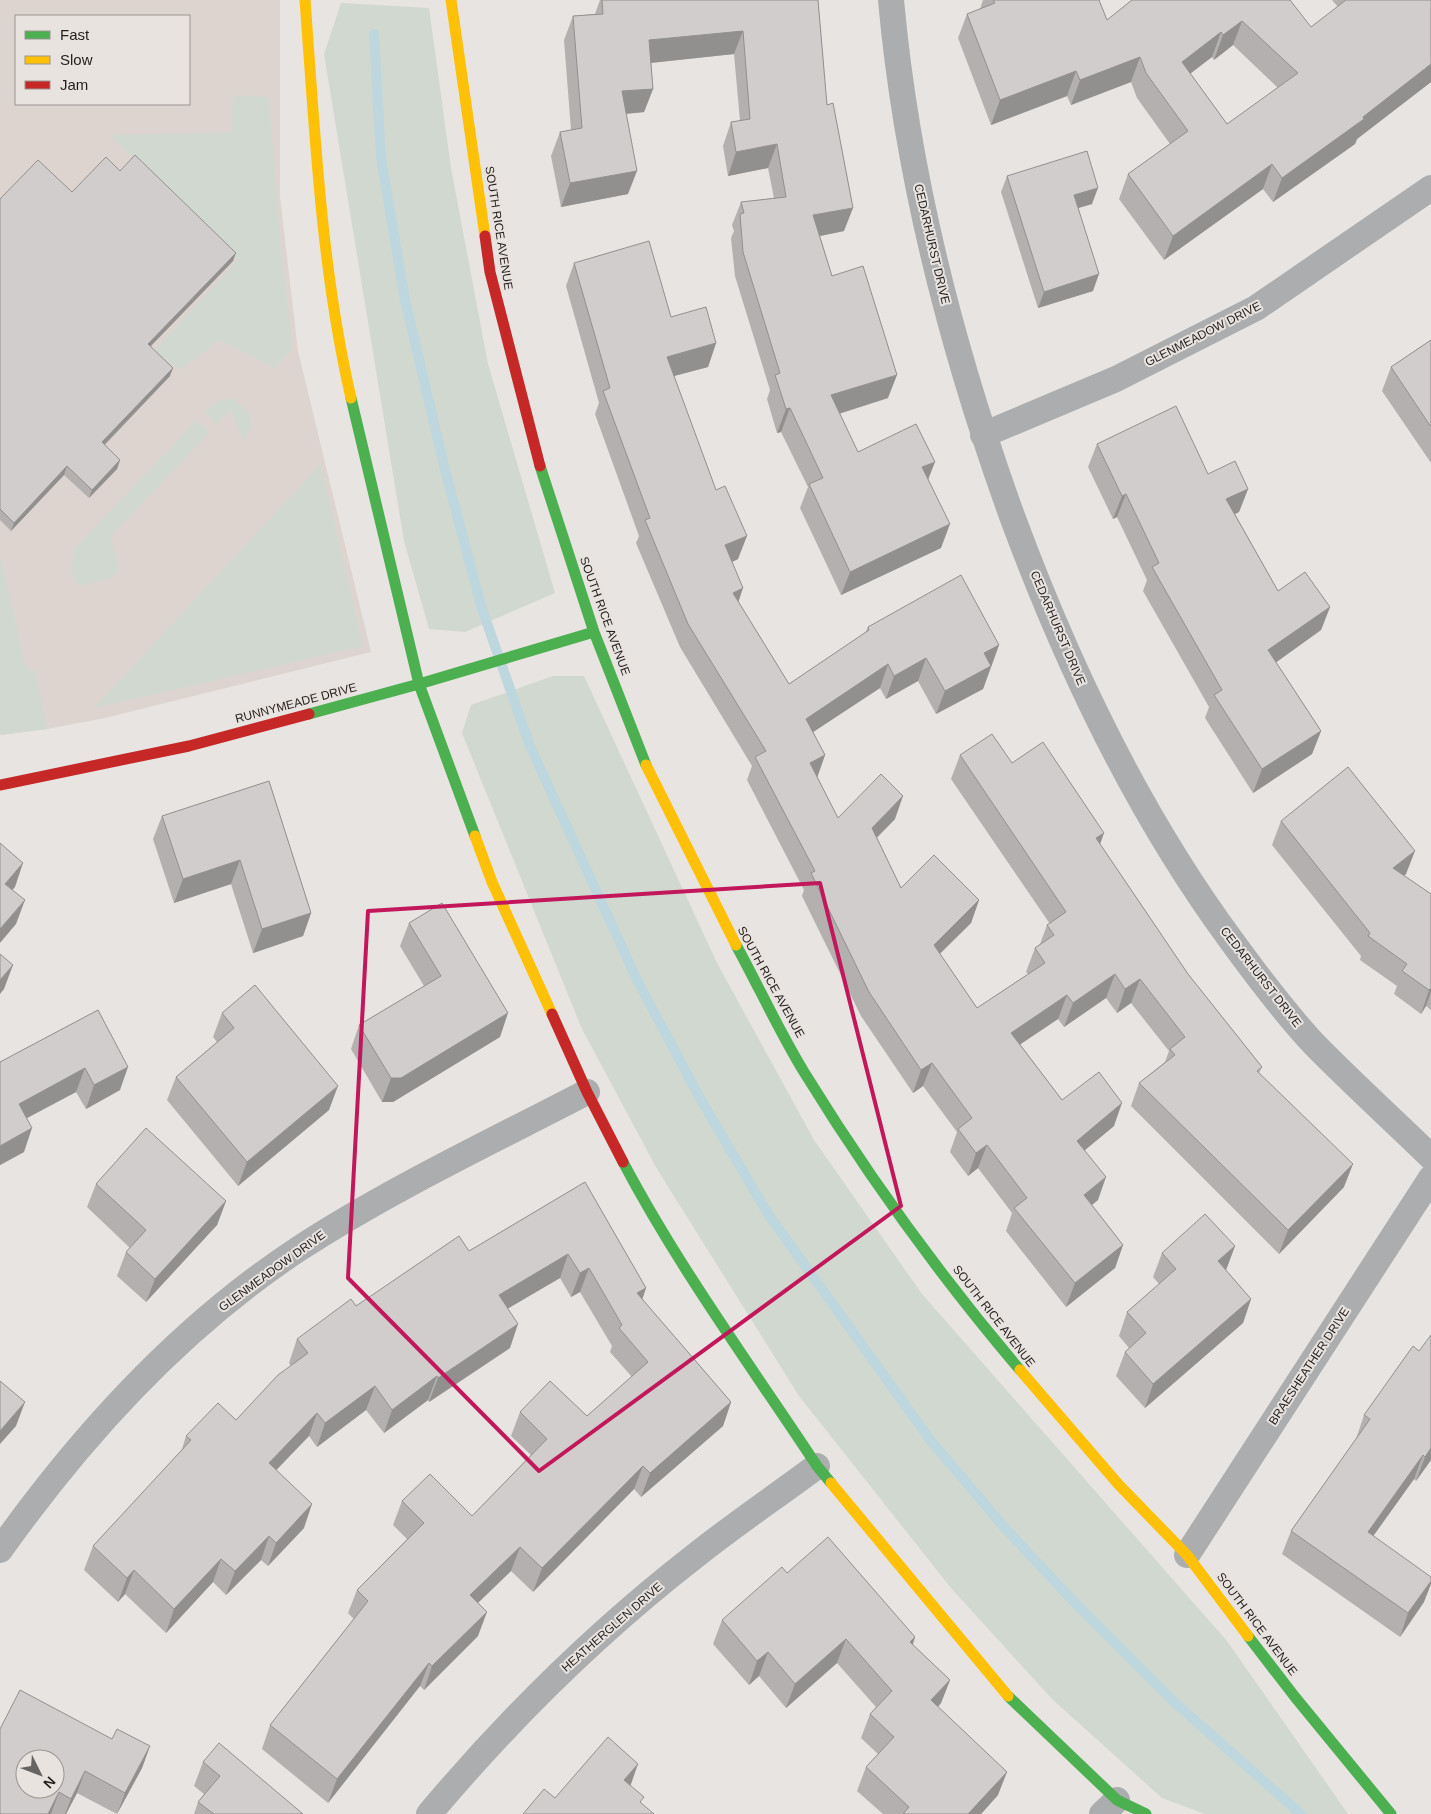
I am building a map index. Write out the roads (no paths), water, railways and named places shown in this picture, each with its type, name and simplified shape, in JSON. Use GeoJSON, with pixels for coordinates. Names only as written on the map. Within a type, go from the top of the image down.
{"type":"FeatureCollection","features":[{"type":"Feature","properties":{"kind":"street"},"geometry":{"type":"LineString","coordinates":[[305,0],[318,189],[336,334],[418,684],[492,882],[587,1092],[644,1201],[714,1311],[817,1466],[1015,1704],[1110,1807],[1146,1814]]}},
{"type":"Feature","properties":{"kind":"street","name":"SOUTH RICE AVENUE"},"geometry":{"type":"LineString","coordinates":[[451,0],[490,272],[540,467],[594,632],[650,777],[723,922],[804,1071],[895,1208],[974,1316],[1119,1485],[1187,1554],[1295,1697],[1391,1814]]}},
{"type":"Feature","properties":{"kind":"street","name":"CEDARHURST DRIVE"},"geometry":{"type":"LineString","coordinates":[[890,0],[916,171],[936,273],[983,435],[1035,578],[1093,712],[1156,826],[1230,940],[1312,1041],[1431,1157]]}},
{"type":"Feature","properties":{"kind":"street","name":"GLENMEADOW DRIVE"},"geometry":{"type":"LineString","coordinates":[[983,435],[1116,379],[1256,308],[1431,188]]}},
{"type":"Feature","properties":{"kind":"street","name":"RUNNYMEADE DRIVE"},"geometry":{"type":"LineString","coordinates":[[0,785],[189,746],[470,670],[594,632]]}},
{"type":"Feature","properties":{"kind":"street","name":"GLENMEADOW DRIVE"},"geometry":{"type":"LineString","coordinates":[[0,1550],[63,1467],[127,1394],[191,1333],[239,1292],[296,1251],[361,1210],[587,1092]]}},
{"type":"Feature","properties":{"kind":"street","name":"BRAESHEATHER DRIVE"},"geometry":{"type":"LineString","coordinates":[[1187,1554],[1431,1178]]}},
{"type":"Feature","properties":{"kind":"street","name":"HEATHERGLEN DRIVE"},"geometry":{"type":"LineString","coordinates":[[429,1814],[529,1702],[600,1635],[695,1556],[817,1466]]}},
{"type":"Feature","properties":{"kind":"waterway"},"geometry":{"type":"LineString","coordinates":[[374,34],[381,158],[405,300],[445,470],[482,609],[530,746],[637,980],[701,1100],[768,1214],[931,1441],[1004,1527],[1077,1605],[1172,1700],[1301,1814]]}}]}
